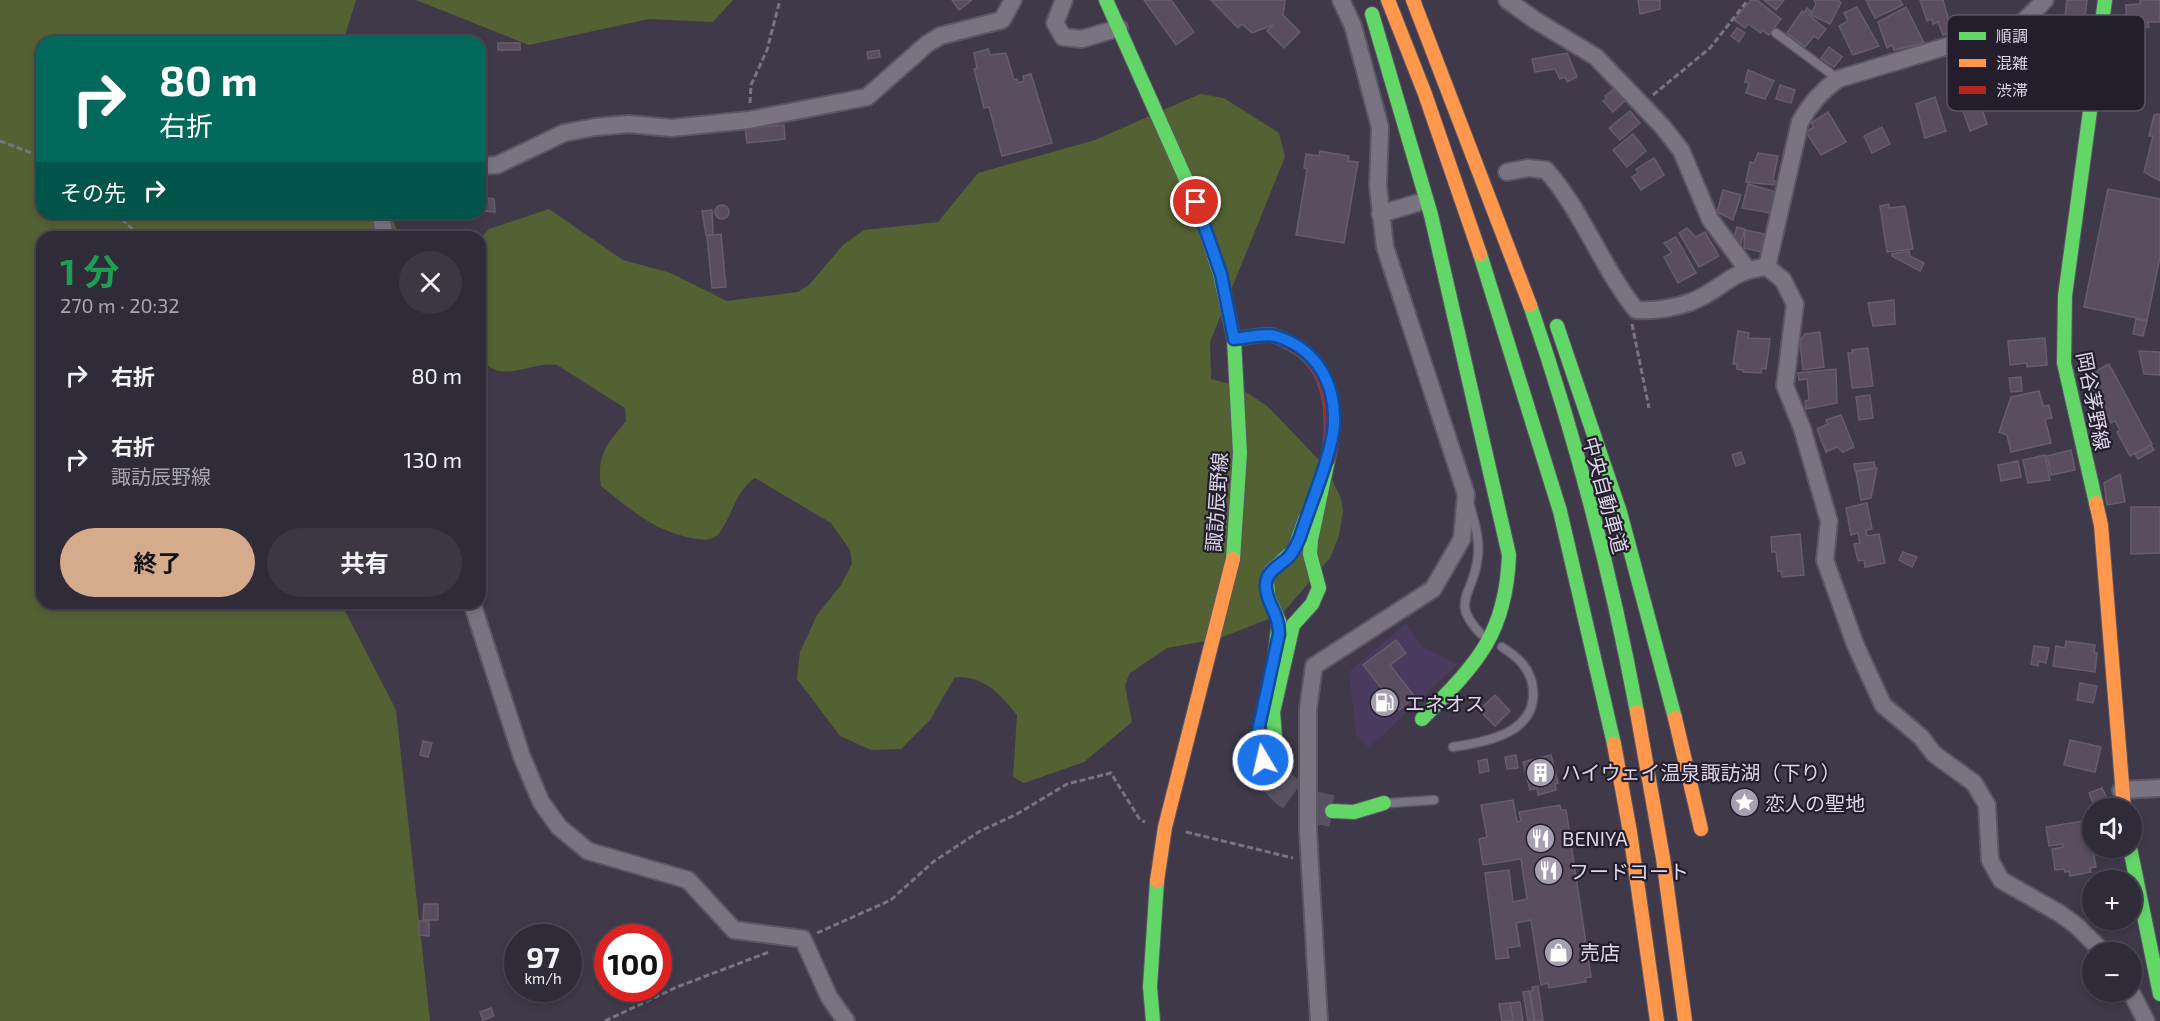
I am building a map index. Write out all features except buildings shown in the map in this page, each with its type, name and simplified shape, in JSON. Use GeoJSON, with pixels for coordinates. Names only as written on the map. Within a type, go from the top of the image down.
{"type":"FeatureCollection","features":[{"type":"Feature","properties":{"kind":"main road","name":"諏訪辰野線"},"geometry":{"type":"LineString","coordinates":[[1106,0],[1196,202],[1221,274],[1234,339],[1240,453],[1232,567],[1165,827],[1154,902],[1150,987],[1153,1021]]}},
{"type":"Feature","properties":{"kind":"main road"},"geometry":{"type":"LineString","coordinates":[[1367,0],[1401,99],[1431,213],[1509,555],[1510,586],[1500,624],[1479,661],[1422,719]]}},
{"type":"Feature","properties":{"kind":"main road"},"geometry":{"type":"LineString","coordinates":[[1388,0],[1425,94],[1496,300],[1560,511],[1612,735],[1630,832],[1657,1021]]}},
{"type":"Feature","properties":{"kind":"main road","name":"中央自動車道"},"geometry":{"type":"LineString","coordinates":[[1413,0],[1521,278],[1553,376],[1620,628],[1656,813],[1685,1021]]}},
{"type":"Feature","properties":{"kind":"main road","name":"岡谷茅野線"},"geometry":{"type":"LineString","coordinates":[[2103,15],[2105,0]]}},
{"type":"Feature","properties":{"kind":"main road","name":"岡谷茅野線"},"geometry":{"type":"LineString","coordinates":[[2090,111],[2065,296],[2064,363],[2101,525],[2122,798]]}},
{"type":"Feature","properties":{"kind":"main road"},"geometry":{"type":"LineString","coordinates":[[1479,168],[1501,191],[1509,211]]}},
{"type":"Feature","properties":{"kind":"main road"},"geometry":{"type":"LineString","coordinates":[[1553,315],[1584,393],[1649,606],[1701,829]]}},
{"type":"Feature","properties":{"kind":"main road"},"geometry":{"type":"LineString","coordinates":[[1234,339],[1273,335],[1298,347],[1318,362],[1330,389],[1334,423],[1311,540],[1310,554],[1319,588],[1317,596],[1293,625],[1273,712],[1276,749],[1284,766]]}},
{"type":"Feature","properties":{"kind":"main road"},"geometry":{"type":"LineString","coordinates":[[1261,719],[1279,634],[1279,621],[1266,588],[1267,579],[1271,571],[1284,561],[1300,537],[1331,438]]}},
{"type":"Feature","properties":{"kind":"main road"},"geometry":{"type":"LineString","coordinates":[[1333,804],[1384,803]]}},
{"type":"Feature","properties":{"kind":"main road"},"geometry":{"type":"LineString","coordinates":[[2132,858],[2160,994]]}},
{"type":"Feature","properties":{"kind":"street"},"geometry":{"type":"LineString","coordinates":[[486,166],[497,165],[564,134],[595,128],[629,124],[671,128],[749,120],[867,97],[927,44],[940,36],[1002,20],[1013,0]]}},
{"type":"Feature","properties":{"kind":"street"},"geometry":{"type":"LineString","coordinates":[[1064,0],[1055,22],[1063,37],[1082,39],[1119,28]]}},
{"type":"Feature","properties":{"kind":"street"},"geometry":{"type":"LineString","coordinates":[[1319,1021],[1310,862],[1308,709],[1314,666],[1434,589],[1462,539],[1466,494],[1385,247],[1380,214],[1380,127],[1353,26],[1341,0]]}},
{"type":"Feature","properties":{"kind":"street"},"geometry":{"type":"LineString","coordinates":[[1507,0],[1596,57],[1642,103],[1681,150],[1710,219],[1747,269]]}},
{"type":"Feature","properties":{"kind":"street"},"geometry":{"type":"LineString","coordinates":[[2030,15],[2045,0]]}},
{"type":"Feature","properties":{"kind":"street"},"geometry":{"type":"LineString","coordinates":[[1767,267],[1800,122],[1810,104],[1824,89],[1838,79],[1947,46]]}},
{"type":"Feature","properties":{"kind":"street"},"geometry":{"type":"LineString","coordinates":[[1507,172],[1528,168],[1546,170],[1565,191],[1607,268],[1635,310],[1651,311],[1692,302],[1747,269],[1767,267],[1783,280],[1795,304],[1785,386],[1802,428],[1828,520],[1824,560],[1855,644],[1883,705],[1921,737],[1935,754],[1974,783],[1986,805],[1990,860],[2001,880],[2059,913],[2093,942]]}},
{"type":"Feature","properties":{"kind":"street"},"geometry":{"type":"LineString","coordinates":[[1380,214],[1417,203]]}},
{"type":"Feature","properties":{"kind":"street"},"geometry":{"type":"LineString","coordinates":[[474,609],[522,758],[541,802],[559,827],[588,850],[688,880],[734,930],[804,939],[829,997],[846,1021]]}},
{"type":"Feature","properties":{"kind":"street"},"geometry":{"type":"LineString","coordinates":[[2121,790],[2160,788]]}},
{"type":"Feature","properties":{"kind":"street"},"geometry":{"type":"LineString","coordinates":[[2136,1002],[2145,1021]]}},
{"type":"Feature","properties":{"kind":"lane"},"geometry":{"type":"LineString","coordinates":[[1776,33],[1838,79]]}},
{"type":"Feature","properties":{"kind":"lane"},"geometry":{"type":"LineString","coordinates":[[1466,494],[1478,534],[1477,562],[1464,601],[1466,619],[1481,634]]}},
{"type":"Feature","properties":{"kind":"lane"},"geometry":{"type":"LineString","coordinates":[[1284,561],[1301,561],[1314,572]]}},
{"type":"Feature","properties":{"kind":"lane"},"geometry":{"type":"LineString","coordinates":[[1273,604],[1288,613],[1305,609]]}},
{"type":"Feature","properties":{"kind":"lane"},"geometry":{"type":"LineString","coordinates":[[1453,747],[1486,742],[1507,734],[1526,720],[1534,702],[1532,678],[1520,658],[1502,647]]}},
{"type":"Feature","properties":{"kind":"lane"},"geometry":{"type":"LineString","coordinates":[[1384,803],[1434,800]]}},
{"type":"Feature","properties":{"kind":"path"},"geometry":{"type":"LineString","coordinates":[[749,120],[751,85],[767,50],[780,0]]}},
{"type":"Feature","properties":{"kind":"path"},"geometry":{"type":"LineString","coordinates":[[1642,103],[1710,48],[1748,0]]}},
{"type":"Feature","properties":{"kind":"path"},"geometry":{"type":"LineString","coordinates":[[0,141],[36,155]]}},
{"type":"Feature","properties":{"kind":"path"},"geometry":{"type":"LineString","coordinates":[[122,219],[134,231]]}},
{"type":"Feature","properties":{"kind":"path"},"geometry":{"type":"LineString","coordinates":[[1635,310],[1632,325],[1649,408]]}},
{"type":"Feature","properties":{"kind":"path"},"geometry":{"type":"LineString","coordinates":[[804,939],[891,900],[933,862],[980,831],[1017,814],[1067,784],[1111,773],[1140,820],[1310,862]]}},
{"type":"Feature","properties":{"kind":"path"},"geometry":{"type":"LineString","coordinates":[[605,1021],[677,987],[771,951]]}},
{"type":"Feature","properties":{"kind":"shaded area","name":"エネオス"},"geometry":{"type":"Polygon","coordinates":[[[1406,623],[1422,647],[1458,664],[1369,748],[1356,735],[1349,672],[1406,623]]]}},
{"type":"Feature","properties":{"kind":"green space"},"geometry":{"type":"Polygon","coordinates":[[[0,0],[356,0],[345,36],[36,36],[36,219],[393,219],[397,231],[36,231],[36,609],[344,609],[396,710],[430,1021],[0,1021],[0,0]]]}},
{"type":"Feature","properties":{"kind":"green space"},"geometry":{"type":"Polygon","coordinates":[[[416,0],[733,0],[713,22],[649,19],[529,45],[416,0]]]}},
{"type":"Feature","properties":{"kind":"green space"},"geometry":{"type":"Polygon","coordinates":[[[1200,94],[1224,98],[1279,133],[1285,157],[1210,342],[1211,379],[1237,386],[1267,406],[1325,466],[1341,498],[1343,511],[1339,536],[1330,558],[1282,614],[1217,639],[1167,648],[1130,673],[1125,685],[1132,722],[1084,762],[1024,783],[1013,777],[1017,715],[991,688],[966,677],[955,677],[930,720],[901,749],[871,750],[840,736],[797,679],[800,652],[817,615],[841,585],[852,563],[850,550],[831,523],[755,478],[743,489],[720,532],[707,540],[695,539],[665,530],[643,518],[601,486],[602,458],[609,443],[626,421],[625,408],[557,365],[504,372],[495,370],[487,364],[486,232],[489,229],[549,209],[623,260],[671,273],[727,301],[798,292],[809,285],[843,245],[864,230],[938,222],[978,173],[1095,140],[1200,94]]]}},
{"type":"Feature","properties":{"kind":"tunnel"},"geometry":{"type":"LineString","coordinates":[[1270,773],[1297,799],[1313,807],[1332,811]]}},
{"type":"Feature","properties":{"kind":"traffic: fast"},"geometry":{"type":"LineString","coordinates":[[1106,0],[1196,202],[1220,274],[1234,339],[1240,453],[1233,559]]}},
{"type":"Feature","properties":{"kind":"traffic: fast"},"geometry":{"type":"LineString","coordinates":[[2103,15],[2105,0]]}},
{"type":"Feature","properties":{"kind":"traffic: fast"},"geometry":{"type":"LineString","coordinates":[[1372,14],[1431,215],[1509,555],[1502,607],[1485,647],[1458,682],[1422,719]]}},
{"type":"Feature","properties":{"kind":"traffic: fast"},"geometry":{"type":"LineString","coordinates":[[2090,111],[2065,296],[2064,363],[2096,503]]}},
{"type":"Feature","properties":{"kind":"traffic: fast"},"geometry":{"type":"LineString","coordinates":[[1480,254],[1560,511],[1614,744]]}},
{"type":"Feature","properties":{"kind":"traffic: fast"},"geometry":{"type":"LineString","coordinates":[[1530,305],[1591,506],[1616,609],[1637,712]]}},
{"type":"Feature","properties":{"kind":"traffic: fast"},"geometry":{"type":"LineString","coordinates":[[1557,326],[1620,512],[1675,718]]}},
{"type":"Feature","properties":{"kind":"traffic: fast"},"geometry":{"type":"LineString","coordinates":[[1284,766],[1276,749],[1273,712],[1293,625],[1312,604],[1319,588],[1310,554],[1328,460]]}},
{"type":"Feature","properties":{"kind":"traffic: fast"},"geometry":{"type":"LineString","coordinates":[[1275,654],[1279,621],[1268,596],[1267,579],[1271,571],[1294,550],[1305,519]]}},
{"type":"Feature","properties":{"kind":"traffic: fast"},"geometry":{"type":"LineString","coordinates":[[1332,811],[1354,812],[1384,803]]}},
{"type":"Feature","properties":{"kind":"traffic: fast"},"geometry":{"type":"LineString","coordinates":[[2132,858],[2160,994]]}},
{"type":"Feature","properties":{"kind":"traffic: fast"},"geometry":{"type":"LineString","coordinates":[[1153,1021],[1150,987],[1157,881]]}},
{"type":"Feature","properties":{"kind":"traffic: slow"},"geometry":{"type":"LineString","coordinates":[[1388,0],[1425,94],[1480,254]]}},
{"type":"Feature","properties":{"kind":"traffic: slow"},"geometry":{"type":"LineString","coordinates":[[1413,0],[1530,305]]}},
{"type":"Feature","properties":{"kind":"traffic: slow"},"geometry":{"type":"LineString","coordinates":[[2096,503],[2101,525],[2123,798]]}},
{"type":"Feature","properties":{"kind":"traffic: slow"},"geometry":{"type":"LineString","coordinates":[[1157,881],[1165,827],[1233,559]]}},
{"type":"Feature","properties":{"kind":"traffic: slow"},"geometry":{"type":"LineString","coordinates":[[1637,712],[1663,858],[1685,1021]]}},
{"type":"Feature","properties":{"kind":"traffic: slow"},"geometry":{"type":"LineString","coordinates":[[1675,718],[1701,829]]}},
{"type":"Feature","properties":{"kind":"traffic: slow"},"geometry":{"type":"LineString","coordinates":[[1614,744],[1630,832],[1657,1021]]}},
{"type":"Feature","properties":{"kind":"traffic: jam"},"geometry":{"type":"LineString","coordinates":[[1234,339],[1262,335],[1276,336],[1306,353],[1316,365],[1329,394],[1332,428],[1328,460]]}},
{"type":"Feature","properties":{"kind":"place","name":"エネオス"},"geometry":{"type":"Point","coordinates":[1384,703]}},
{"type":"Feature","properties":{"kind":"place","name":"ハイウェイ温泉諏訪湖（下り）"},"geometry":{"type":"Point","coordinates":[1540,772]}},
{"type":"Feature","properties":{"kind":"place","name":"恋人の聖地"},"geometry":{"type":"Point","coordinates":[1744,803]}},
{"type":"Feature","properties":{"kind":"place","name":"BENIYA"},"geometry":{"type":"Point","coordinates":[1541,838]}},
{"type":"Feature","properties":{"kind":"place","name":"フードコート"},"geometry":{"type":"Point","coordinates":[1548,871]}},
{"type":"Feature","properties":{"kind":"place","name":"売店"},"geometry":{"type":"Point","coordinates":[1559,952]}},
{"type":"Feature","properties":{"kind":"route"},"geometry":{"type":"LineString","coordinates":[[1196,202],[1221,274],[1234,339],[1273,335],[1298,347],[1318,362],[1330,389],[1334,423],[1331,438],[1300,537],[1294,550],[1284,561],[1276,565],[1267,579],[1266,588],[1279,621],[1279,634],[1258,731],[1263,760]]}}]}
